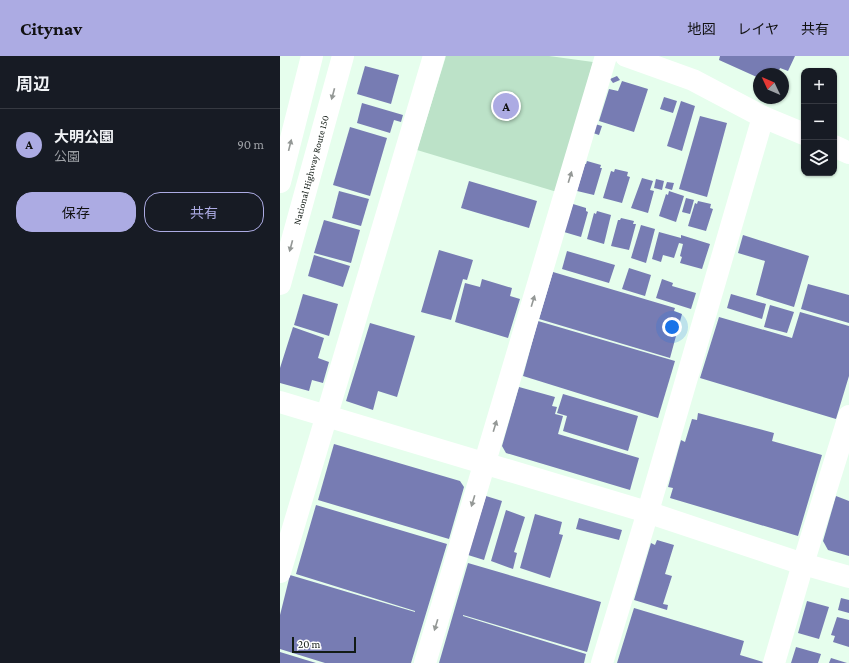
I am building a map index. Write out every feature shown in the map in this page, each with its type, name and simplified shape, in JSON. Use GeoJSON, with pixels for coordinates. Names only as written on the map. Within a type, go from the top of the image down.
{"type":"FeatureCollection","features":[{"type":"Feature","properties":{"kind":"main road"},"geometry":{"type":"LineString","coordinates":[[280,182],[312,56]]}},
{"type":"Feature","properties":{"kind":"main road","name":"National Highway Route 150"},"geometry":{"type":"LineString","coordinates":[[280,284],[343,56]]}},
{"type":"Feature","properties":{"kind":"main road"},"geometry":{"type":"LineString","coordinates":[[280,572],[434,56]]}},
{"type":"Feature","properties":{"kind":"main road"},"geometry":{"type":"LineString","coordinates":[[425,663],[606,56]]}},
{"type":"Feature","properties":{"kind":"main road"},"geometry":{"type":"LineString","coordinates":[[626,56],[693,80],[763,117],[801,133]]}},
{"type":"Feature","properties":{"kind":"main road"},"geometry":{"type":"LineString","coordinates":[[602,663],[763,117]]}},
{"type":"Feature","properties":{"kind":"main road"},"geometry":{"type":"LineString","coordinates":[[837,147],[849,153]]}},
{"type":"Feature","properties":{"kind":"main road"},"geometry":{"type":"LineString","coordinates":[[280,402],[647,512],[803,564],[849,577]]}},
{"type":"Feature","properties":{"kind":"main road"},"geometry":{"type":"LineString","coordinates":[[774,663],[849,416]]}},
{"type":"Feature","properties":{"kind":"green space"},"geometry":{"type":"Polygon","coordinates":[[[446,56],[549,56],[593,62],[557,192],[417,150],[446,56]]]}},
{"type":"Feature","properties":{"kind":"building"},"geometry":{"type":"Polygon","coordinates":[[[720,56],[795,56],[789,69],[753,68],[753,75],[719,60],[720,56]]]}},
{"type":"Feature","properties":{"kind":"building"},"geometry":{"type":"Polygon","coordinates":[[[365,66],[399,75],[391,104],[357,94],[365,66]]]}},
{"type":"Feature","properties":{"kind":"building"},"geometry":{"type":"Polygon","coordinates":[[[617,76],[620,80],[613,83],[610,79],[617,76]]]}},
{"type":"Feature","properties":{"kind":"building"},"geometry":{"type":"Polygon","coordinates":[[[622,81],[648,89],[634,132],[599,121],[609,89],[618,91],[622,81]]]}},
{"type":"Feature","properties":{"kind":"building"},"geometry":{"type":"Polygon","coordinates":[[[664,97],[677,101],[673,113],[660,109],[664,97]]]}},
{"type":"Feature","properties":{"kind":"building"},"geometry":{"type":"Polygon","coordinates":[[[681,101],[695,106],[682,151],[667,146],[681,101]]]}},
{"type":"Feature","properties":{"kind":"building"},"geometry":{"type":"Polygon","coordinates":[[[362,103],[403,115],[401,122],[394,120],[390,133],[357,123],[362,103]]]}},
{"type":"Feature","properties":{"kind":"building"},"geometry":{"type":"Polygon","coordinates":[[[700,116],[727,123],[707,197],[679,189],[700,116]]]}},
{"type":"Feature","properties":{"kind":"building"},"geometry":{"type":"Polygon","coordinates":[[[595,124],[602,126],[599,135],[593,133],[595,124]]]}},
{"type":"Feature","properties":{"kind":"building"},"geometry":{"type":"Polygon","coordinates":[[[350,127],[387,138],[370,196],[333,185],[350,127]]]}},
{"type":"Feature","properties":{"kind":"building"},"geometry":{"type":"Polygon","coordinates":[[[587,161],[601,165],[600,168],[602,168],[594,195],[577,191],[587,161]]]}},
{"type":"Feature","properties":{"kind":"building"},"geometry":{"type":"Polygon","coordinates":[[[615,169],[628,172],[627,176],[630,177],[622,203],[603,198],[611,171],[614,172],[615,169]]]}},
{"type":"Feature","properties":{"kind":"building"},"geometry":{"type":"Polygon","coordinates":[[[642,178],[653,181],[650,190],[654,191],[648,213],[631,208],[642,178]]]}},
{"type":"Feature","properties":{"kind":"building"},"geometry":{"type":"Polygon","coordinates":[[[656,179],[664,181],[662,190],[654,188],[656,179]]]}},
{"type":"Feature","properties":{"kind":"building"},"geometry":{"type":"Polygon","coordinates":[[[469,181],[537,201],[529,228],[461,208],[469,181]]]}},
{"type":"Feature","properties":{"kind":"building"},"geometry":{"type":"Polygon","coordinates":[[[667,182],[674,183],[672,190],[665,188],[667,182]]]}},
{"type":"Feature","properties":{"kind":"building"},"geometry":{"type":"Polygon","coordinates":[[[339,191],[369,199],[361,226],[332,218],[339,191]]]}},
{"type":"Feature","properties":{"kind":"building"},"geometry":{"type":"Polygon","coordinates":[[[669,191],[684,196],[676,222],[659,216],[666,194],[668,195],[669,191]]]}},
{"type":"Feature","properties":{"kind":"building"},"geometry":{"type":"Polygon","coordinates":[[[686,198],[694,200],[690,214],[682,212],[686,198]]]}},
{"type":"Feature","properties":{"kind":"building"},"geometry":{"type":"Polygon","coordinates":[[[698,201],[711,204],[710,208],[713,209],[706,231],[688,226],[695,203],[697,204],[698,201]]]}},
{"type":"Feature","properties":{"kind":"building"},"geometry":{"type":"Polygon","coordinates":[[[573,204],[586,208],[586,211],[588,212],[581,237],[564,232],[573,204]]]}},
{"type":"Feature","properties":{"kind":"building"},"geometry":{"type":"Polygon","coordinates":[[[597,211],[611,215],[604,244],[587,239],[594,213],[596,214],[597,211]]]}},
{"type":"Feature","properties":{"kind":"building"},"geometry":{"type":"Polygon","coordinates":[[[621,218],[634,221],[633,224],[636,224],[629,250],[611,246],[618,220],[621,218]]]}},
{"type":"Feature","properties":{"kind":"building"},"geometry":{"type":"Polygon","coordinates":[[[324,220],[360,230],[351,263],[314,253],[324,220]]]}},
{"type":"Feature","properties":{"kind":"building"},"geometry":{"type":"Polygon","coordinates":[[[641,225],[655,229],[646,263],[631,258],[641,225]]]}},
{"type":"Feature","properties":{"kind":"building"},"geometry":{"type":"Polygon","coordinates":[[[659,232],[681,238],[681,235],[710,244],[702,269],[680,263],[683,244],[679,243],[674,258],[663,255],[661,262],[652,259],[659,232]]]}},
{"type":"Feature","properties":{"kind":"building"},"geometry":{"type":"Polygon","coordinates":[[[743,235],[809,256],[794,307],[756,295],[765,261],[738,253],[743,235]]]}},
{"type":"Feature","properties":{"kind":"building"},"geometry":{"type":"Polygon","coordinates":[[[439,250],[473,260],[467,280],[463,279],[451,320],[421,312],[439,250]]]}},
{"type":"Feature","properties":{"kind":"building"},"geometry":{"type":"Polygon","coordinates":[[[567,251],[615,265],[609,283],[562,269],[567,251]]]}},
{"type":"Feature","properties":{"kind":"building"},"geometry":{"type":"Polygon","coordinates":[[[314,255],[350,266],[343,287],[308,276],[314,255]]]}},
{"type":"Feature","properties":{"kind":"building"},"geometry":{"type":"Polygon","coordinates":[[[629,268],[651,275],[645,296],[622,289],[629,268]]]}},
{"type":"Feature","properties":{"kind":"building"},"geometry":{"type":"Polygon","coordinates":[[[553,272],[675,308],[674,311],[682,314],[670,358],[539,319],[553,272]]]}},
{"type":"Feature","properties":{"kind":"building"},"geometry":{"type":"Polygon","coordinates":[[[482,279],[512,288],[510,296],[520,299],[508,338],[455,322],[465,283],[480,287],[482,279]]]}},
{"type":"Feature","properties":{"kind":"building"},"geometry":{"type":"Polygon","coordinates":[[[662,279],[673,283],[672,286],[696,293],[691,309],[656,298],[662,279]]]}},
{"type":"Feature","properties":{"kind":"building"},"geometry":{"type":"Polygon","coordinates":[[[808,284],[849,295],[849,323],[801,309],[808,284]]]}},
{"type":"Feature","properties":{"kind":"building"},"geometry":{"type":"Polygon","coordinates":[[[303,294],[338,304],[329,336],[294,325],[303,294]]]}},
{"type":"Feature","properties":{"kind":"building"},"geometry":{"type":"Polygon","coordinates":[[[731,294],[766,304],[762,319],[727,308],[731,294]]]}},
{"type":"Feature","properties":{"kind":"building"},"geometry":{"type":"Polygon","coordinates":[[[770,305],[794,312],[787,333],[764,327],[770,305]]]}},
{"type":"Feature","properties":{"kind":"building"},"geometry":{"type":"Polygon","coordinates":[[[800,312],[849,326],[849,376],[836,419],[700,378],[719,317],[792,338],[800,312]]]}},
{"type":"Feature","properties":{"kind":"building"},"geometry":{"type":"Polygon","coordinates":[[[538,321],[675,361],[658,418],[523,376],[538,321]]]}},
{"type":"Feature","properties":{"kind":"building"},"geometry":{"type":"Polygon","coordinates":[[[370,323],[415,336],[397,397],[378,391],[373,410],[346,401],[370,323]]]}},
{"type":"Feature","properties":{"kind":"building"},"geometry":{"type":"Polygon","coordinates":[[[293,327],[324,338],[318,358],[329,362],[323,383],[312,380],[309,391],[280,383],[280,368],[293,327]]]}},
{"type":"Feature","properties":{"kind":"building"},"geometry":{"type":"Polygon","coordinates":[[[519,387],[555,397],[552,406],[557,407],[555,414],[563,416],[558,434],[639,458],[630,490],[506,453],[502,446],[519,387]]]}},
{"type":"Feature","properties":{"kind":"building"},"geometry":{"type":"Polygon","coordinates":[[[563,394],[638,416],[628,451],[563,431],[567,416],[557,413],[563,394]]]}},
{"type":"Feature","properties":{"kind":"building"},"geometry":{"type":"Polygon","coordinates":[[[698,413],[774,433],[772,441],[822,455],[798,536],[670,498],[673,488],[668,487],[681,440],[685,442],[692,419],[697,420],[698,413]]]}},
{"type":"Feature","properties":{"kind":"building"},"geometry":{"type":"Polygon","coordinates":[[[334,444],[460,481],[464,487],[449,539],[318,500],[334,444]]]}},
{"type":"Feature","properties":{"kind":"building"},"geometry":{"type":"Polygon","coordinates":[[[486,496],[502,501],[484,560],[468,555],[486,496]]]}},
{"type":"Feature","properties":{"kind":"building"},"geometry":{"type":"Polygon","coordinates":[[[836,496],[849,501],[849,556],[828,550],[823,541],[836,496]]]}},
{"type":"Feature","properties":{"kind":"building"},"geometry":{"type":"Polygon","coordinates":[[[316,505],[447,544],[411,663],[325,663],[280,649],[280,615],[290,575],[415,612],[296,574],[316,505]]]}},
{"type":"Feature","properties":{"kind":"building"},"geometry":{"type":"Polygon","coordinates":[[[506,510],[525,517],[514,552],[517,553],[513,569],[491,561],[506,510]]]}},
{"type":"Feature","properties":{"kind":"building"},"geometry":{"type":"Polygon","coordinates":[[[535,514],[562,522],[559,534],[563,535],[550,578],[520,568],[535,514]]]}},
{"type":"Feature","properties":{"kind":"building"},"geometry":{"type":"Polygon","coordinates":[[[579,518],[622,530],[619,540],[576,529],[579,518]]]}},
{"type":"Feature","properties":{"kind":"building"},"geometry":{"type":"Polygon","coordinates":[[[657,540],[674,545],[665,574],[672,576],[663,604],[668,605],[667,610],[634,600],[651,543],[655,545],[657,540]]]}},
{"type":"Feature","properties":{"kind":"building"},"geometry":{"type":"Polygon","coordinates":[[[468,563],[601,602],[587,652],[463,615],[586,654],[584,663],[439,663],[468,563]]]}},
{"type":"Feature","properties":{"kind":"building"},"geometry":{"type":"Polygon","coordinates":[[[841,598],[849,600],[849,613],[838,610],[841,598]]]}},
{"type":"Feature","properties":{"kind":"building"},"geometry":{"type":"Polygon","coordinates":[[[807,601],[829,607],[819,639],[798,633],[807,601]]]}},
{"type":"Feature","properties":{"kind":"building"},"geometry":{"type":"Polygon","coordinates":[[[634,608],[744,641],[740,655],[763,662],[617,663],[634,608]]]}},
{"type":"Feature","properties":{"kind":"building"},"geometry":{"type":"Polygon","coordinates":[[[837,617],[849,620],[849,647],[833,642],[835,636],[831,635],[837,617]]]}},
{"type":"Feature","properties":{"kind":"building"},"geometry":{"type":"Polygon","coordinates":[[[796,647],[821,654],[818,663],[791,663],[796,647]]]}},
{"type":"Feature","properties":{"kind":"building"},"geometry":{"type":"Polygon","coordinates":[[[280,652],[316,663],[280,663],[280,652]]]}},
{"type":"Feature","properties":{"kind":"building"},"geometry":{"type":"Polygon","coordinates":[[[831,658],[847,663],[829,663],[831,658]]]}},
{"type":"Feature","properties":{"kind":"place","name":"大明公園"},"geometry":{"type":"Point","coordinates":[506,106]}}]}
